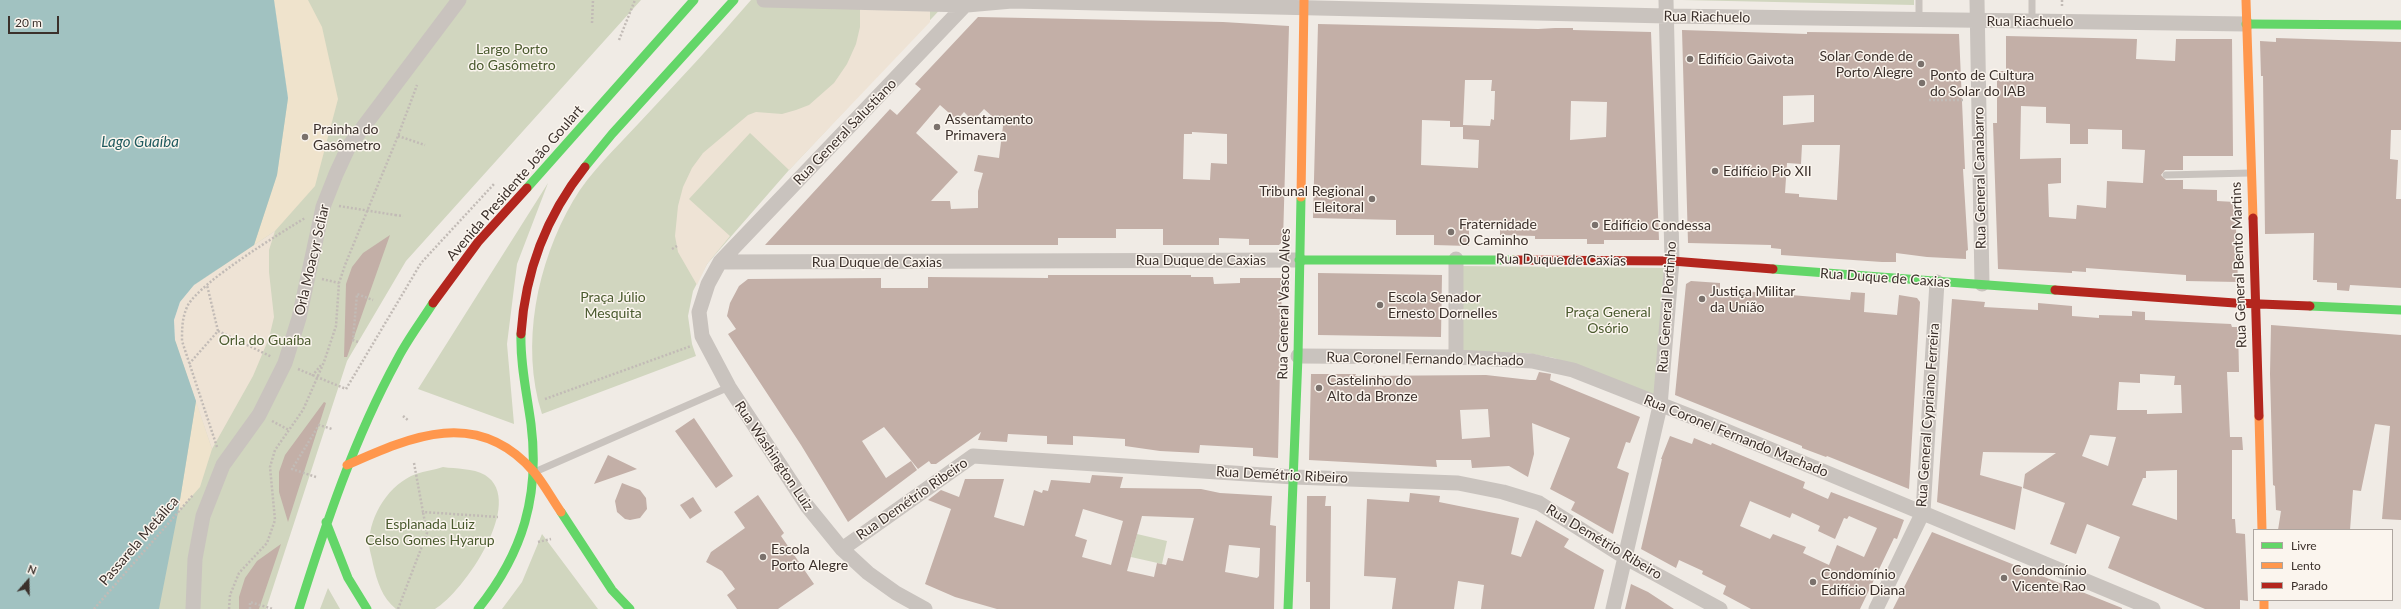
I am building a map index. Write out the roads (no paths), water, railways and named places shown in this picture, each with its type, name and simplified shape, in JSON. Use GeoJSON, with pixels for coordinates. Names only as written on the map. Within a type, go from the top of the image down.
{"type":"FeatureCollection","features":[{"type":"Feature","properties":{"kind":"street","name":"Orla Moacyr Scliar"},"geometry":{"type":"LineString","coordinates":[[193,609],[195,559],[203,516],[223,465],[259,415],[285,363],[299,318],[322,207],[349,146],[459,0]]}},
{"type":"Feature","properties":{"kind":"street","name":"Avenida Presidente João Goulart"},"geometry":{"type":"LineString","coordinates":[[299,609],[326,522],[347,465],[397,359],[434,301],[478,242],[694,0]]}},
{"type":"Feature","properties":{"kind":"street"},"geometry":{"type":"LineString","coordinates":[[478,609],[503,572],[521,533],[530,506],[534,472],[521,342],[532,266],[553,212],[566,190],[614,131],[734,0]]}},
{"type":"Feature","properties":{"kind":"street"},"geometry":{"type":"LineString","coordinates":[[764,0],[969,2]]}},
{"type":"Feature","properties":{"kind":"street","name":"Rua General Portinho"},"geometry":{"type":"LineString","coordinates":[[1613,609],[1660,406],[1672,261],[1666,0]]}},
{"type":"Feature","properties":{"kind":"street","name":"Rua General Canabarro"},"geometry":{"type":"LineString","coordinates":[[1977,0],[1982,284]]}},
{"type":"Feature","properties":{"kind":"street","name":"Rua General Bento Martins"},"geometry":{"type":"LineString","coordinates":[[2246,0],[2250,173],[2262,529]]}},
{"type":"Feature","properties":{"kind":"street","name":"Rua Riachuelo"},"geometry":{"type":"LineString","coordinates":[[969,2],[1012,1],[1304,4],[1667,16],[1919,21],[2401,25]]}},
{"type":"Feature","properties":{"kind":"street","name":"Rua General Salustiano"},"geometry":{"type":"LineString","coordinates":[[720,262],[969,2]]}},
{"type":"Feature","properties":{"kind":"street","name":"Rua General Vasco Alves"},"geometry":{"type":"LineString","coordinates":[[1288,609],[1298,356],[1304,4]]}},
{"type":"Feature","properties":{"kind":"street"},"geometry":{"type":"LineString","coordinates":[[1456,259],[1456,357]]}},
{"type":"Feature","properties":{"kind":"street","name":"Rua Duque de Caxias"},"geometry":{"type":"LineString","coordinates":[[720,262],[1456,259],[1672,261],[1937,282],[2254,304],[2401,310]]}},
{"type":"Feature","properties":{"kind":"street","name":"Rua Washington Luiz"},"geometry":{"type":"LineString","coordinates":[[720,262],[708,284],[699,312],[704,341],[729,387],[807,506],[842,549],[868,573],[896,593],[924,609]]}},
{"type":"Feature","properties":{"kind":"street","name":"Rua General Cypriano Ferreira"},"geometry":{"type":"LineString","coordinates":[[1876,609],[1923,512],[1937,282]]}},
{"type":"Feature","properties":{"kind":"street","name":"Rua Coronel Fernando Machado"},"geometry":{"type":"LineString","coordinates":[[1298,356],[1456,357],[1532,361],[1573,370],[1660,406],[1700,420],[2153,609]]}},
{"type":"Feature","properties":{"kind":"street"},"geometry":{"type":"LineString","coordinates":[[347,465],[411,438],[429,433],[468,431],[493,439],[508,446],[522,457],[534,472],[612,590],[630,609]]}},
{"type":"Feature","properties":{"kind":"street","name":"Rua Demétrio Ribeiro"},"geometry":{"type":"LineString","coordinates":[[842,549],[973,456],[1294,476],[1458,483],[1503,492],[1539,504],[1626,558],[1720,609]]}},
{"type":"Feature","properties":{"kind":"street"},"geometry":{"type":"LineString","coordinates":[[326,522],[345,572],[359,599],[367,609]]}},
{"type":"Feature","properties":{"kind":"lane"},"geometry":{"type":"LineString","coordinates":[[1919,0],[1919,21]]}},
{"type":"Feature","properties":{"kind":"lane"},"geometry":{"type":"LineString","coordinates":[[2032,0],[2032,22]]}},
{"type":"Feature","properties":{"kind":"lane"},"geometry":{"type":"LineString","coordinates":[[2166,175],[2250,173]]}},
{"type":"Feature","properties":{"kind":"lane"},"geometry":{"type":"LineString","coordinates":[[534,472],[729,387]]}},
{"type":"Feature","properties":{"kind":"water","name":"Lago Guaíba"},"geometry":{"type":"Polygon","coordinates":[[[0,0],[274,0],[288,98],[277,175],[254,245],[194,285],[180,302],[174,320],[175,340],[196,401],[178,512],[159,609],[0,609],[0,0]]]}},
{"type":"Feature","properties":{"kind":"place","name":"Edifício Gaivota"},"geometry":{"type":"Point","coordinates":[1690,59]}},
{"type":"Feature","properties":{"kind":"place","name":"Solar Conde de Porto Alegre"},"geometry":{"type":"Point","coordinates":[1921,64]}},
{"type":"Feature","properties":{"kind":"place","name":"Ponto de Cultura do Solar do IAB"},"geometry":{"type":"Point","coordinates":[1922,83]}},
{"type":"Feature","properties":{"kind":"place","name":"Assentamento Primavera"},"geometry":{"type":"Point","coordinates":[937,127]}},
{"type":"Feature","properties":{"kind":"place","name":"Prainha do Gasômetro"},"geometry":{"type":"Point","coordinates":[305,137]}},
{"type":"Feature","properties":{"kind":"place","name":"Edifício Pio XII"},"geometry":{"type":"Point","coordinates":[1715,171]}},
{"type":"Feature","properties":{"kind":"place","name":"Tribunal Regional Eleitoral"},"geometry":{"type":"Point","coordinates":[1372,199]}},
{"type":"Feature","properties":{"kind":"place","name":"Edifício Condessa"},"geometry":{"type":"Point","coordinates":[1595,225]}},
{"type":"Feature","properties":{"kind":"place","name":"Fraternidade O Caminho"},"geometry":{"type":"Point","coordinates":[1451,232]}},
{"type":"Feature","properties":{"kind":"place","name":"Justiça Militar da União"},"geometry":{"type":"Point","coordinates":[1702,299]}},
{"type":"Feature","properties":{"kind":"place","name":"Escola Senador Ernesto Dornelles"},"geometry":{"type":"Point","coordinates":[1380,305]}},
{"type":"Feature","properties":{"kind":"place","name":"Castelinho do Alto da Bronze"},"geometry":{"type":"Point","coordinates":[1319,388]}},
{"type":"Feature","properties":{"kind":"place","name":"Escola Porto Alegre"},"geometry":{"type":"Point","coordinates":[763,557]}},
{"type":"Feature","properties":{"kind":"place","name":"Condomínio Vicente Rao"},"geometry":{"type":"Point","coordinates":[2004,578]}},
{"type":"Feature","properties":{"kind":"place","name":"Condomínio Edifício Diana"},"geometry":{"type":"Point","coordinates":[1813,582]}},
{"type":"Feature","properties":{"kind":"park label","name":"Largo Porto do Gasômetro"},"geometry":{"type":"Point","coordinates":[512,58]}},
{"type":"Feature","properties":{"kind":"park label","name":"Praça Júlio Mesquita"},"geometry":{"type":"Point","coordinates":[613,306]}},
{"type":"Feature","properties":{"kind":"park label","name":"Praça General Osório"},"geometry":{"type":"Point","coordinates":[1608,320]}},
{"type":"Feature","properties":{"kind":"park label","name":"Orla do Guaíba"},"geometry":{"type":"Point","coordinates":[265,340]}},
{"type":"Feature","properties":{"kind":"park label","name":"Esplanada Luiz Celso Gomes Hyarup"},"geometry":{"type":"Point","coordinates":[430,532]}}]}
